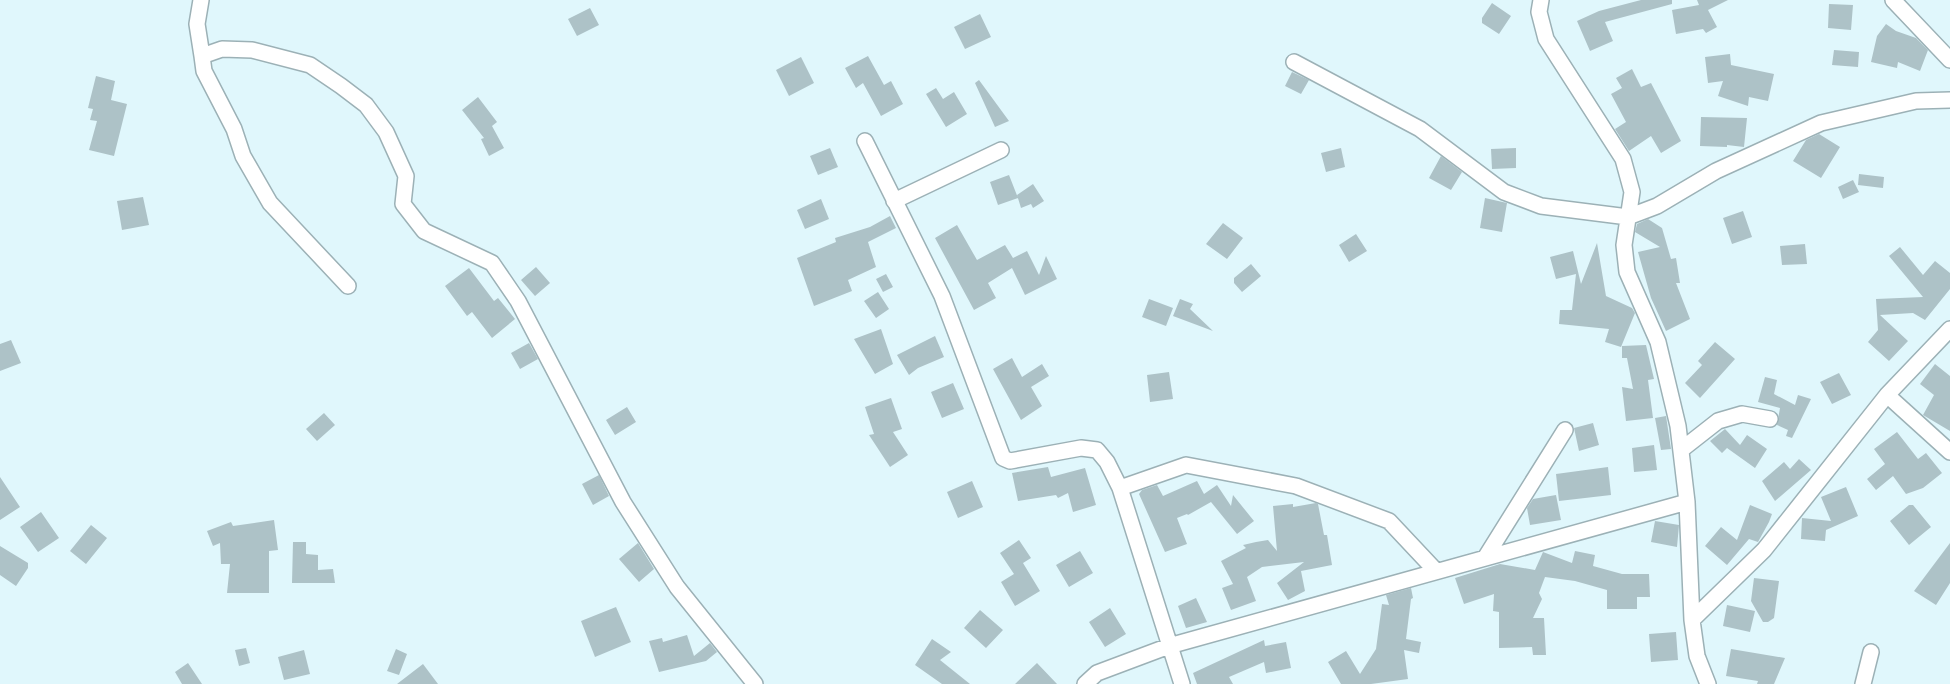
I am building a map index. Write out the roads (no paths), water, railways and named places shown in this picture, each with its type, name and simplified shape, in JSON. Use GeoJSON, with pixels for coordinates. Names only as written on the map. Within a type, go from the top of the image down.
{"type":"FeatureCollection","features":[{"type":"Feature","properties":{"kind":"street"},"geometry":{"type":"LineString","coordinates":[[201,0],[197,24],[204,71],[234,129],[243,156],[270,203],[348,286]]}},
{"type":"Feature","properties":{"kind":"street"},"geometry":{"type":"LineString","coordinates":[[1541,0],[1539,12],[1546,39],[1623,159],[1632,192],[1624,245],[1627,272],[1658,342],[1678,426],[1686,502],[1692,620],[1697,656],[1708,684]]}},
{"type":"Feature","properties":{"kind":"street"},"geometry":{"type":"LineString","coordinates":[[1893,0],[1950,60]]}},
{"type":"Feature","properties":{"kind":"street"},"geometry":{"type":"LineString","coordinates":[[202,56],[222,49],[252,50],[310,65],[366,106],[386,132],[406,176],[403,204],[424,231],[492,263],[518,301],[623,502],[677,587],[755,684]]}},
{"type":"Feature","properties":{"kind":"street"},"geometry":{"type":"LineString","coordinates":[[1294,62],[1420,129],[1504,192],[1541,206],[1628,217],[1657,206],[1716,171],[1821,123],[1916,101],[1950,100]]}},
{"type":"Feature","properties":{"kind":"street"},"geometry":{"type":"LineString","coordinates":[[865,141],[942,296],[1003,458],[1010,461],[1081,448],[1098,450],[1107,462],[1120,488],[1182,684]]}},
{"type":"Feature","properties":{"kind":"street"},"geometry":{"type":"LineString","coordinates":[[894,200],[1001,150]]}},
{"type":"Feature","properties":{"kind":"street"},"geometry":{"type":"LineString","coordinates":[[1692,620],[1764,550],[1887,395],[1950,329]]}},
{"type":"Feature","properties":{"kind":"street"},"geometry":{"type":"LineString","coordinates":[[1887,395],[1950,452]]}},
{"type":"Feature","properties":{"kind":"street"},"geometry":{"type":"LineString","coordinates":[[1681,450],[1718,421],[1742,414],[1770,419]]}},
{"type":"Feature","properties":{"kind":"street"},"geometry":{"type":"LineString","coordinates":[[1485,558],[1565,430]]}},
{"type":"Feature","properties":{"kind":"street"},"geometry":{"type":"LineString","coordinates":[[1120,488],[1186,465],[1296,486],[1389,521],[1436,571]]}},
{"type":"Feature","properties":{"kind":"street"},"geometry":{"type":"LineString","coordinates":[[1085,684],[1097,673],[1169,646],[1686,502]]}},
{"type":"Feature","properties":{"kind":"street"},"geometry":{"type":"LineString","coordinates":[[1863,684],[1871,652]]}}]}
